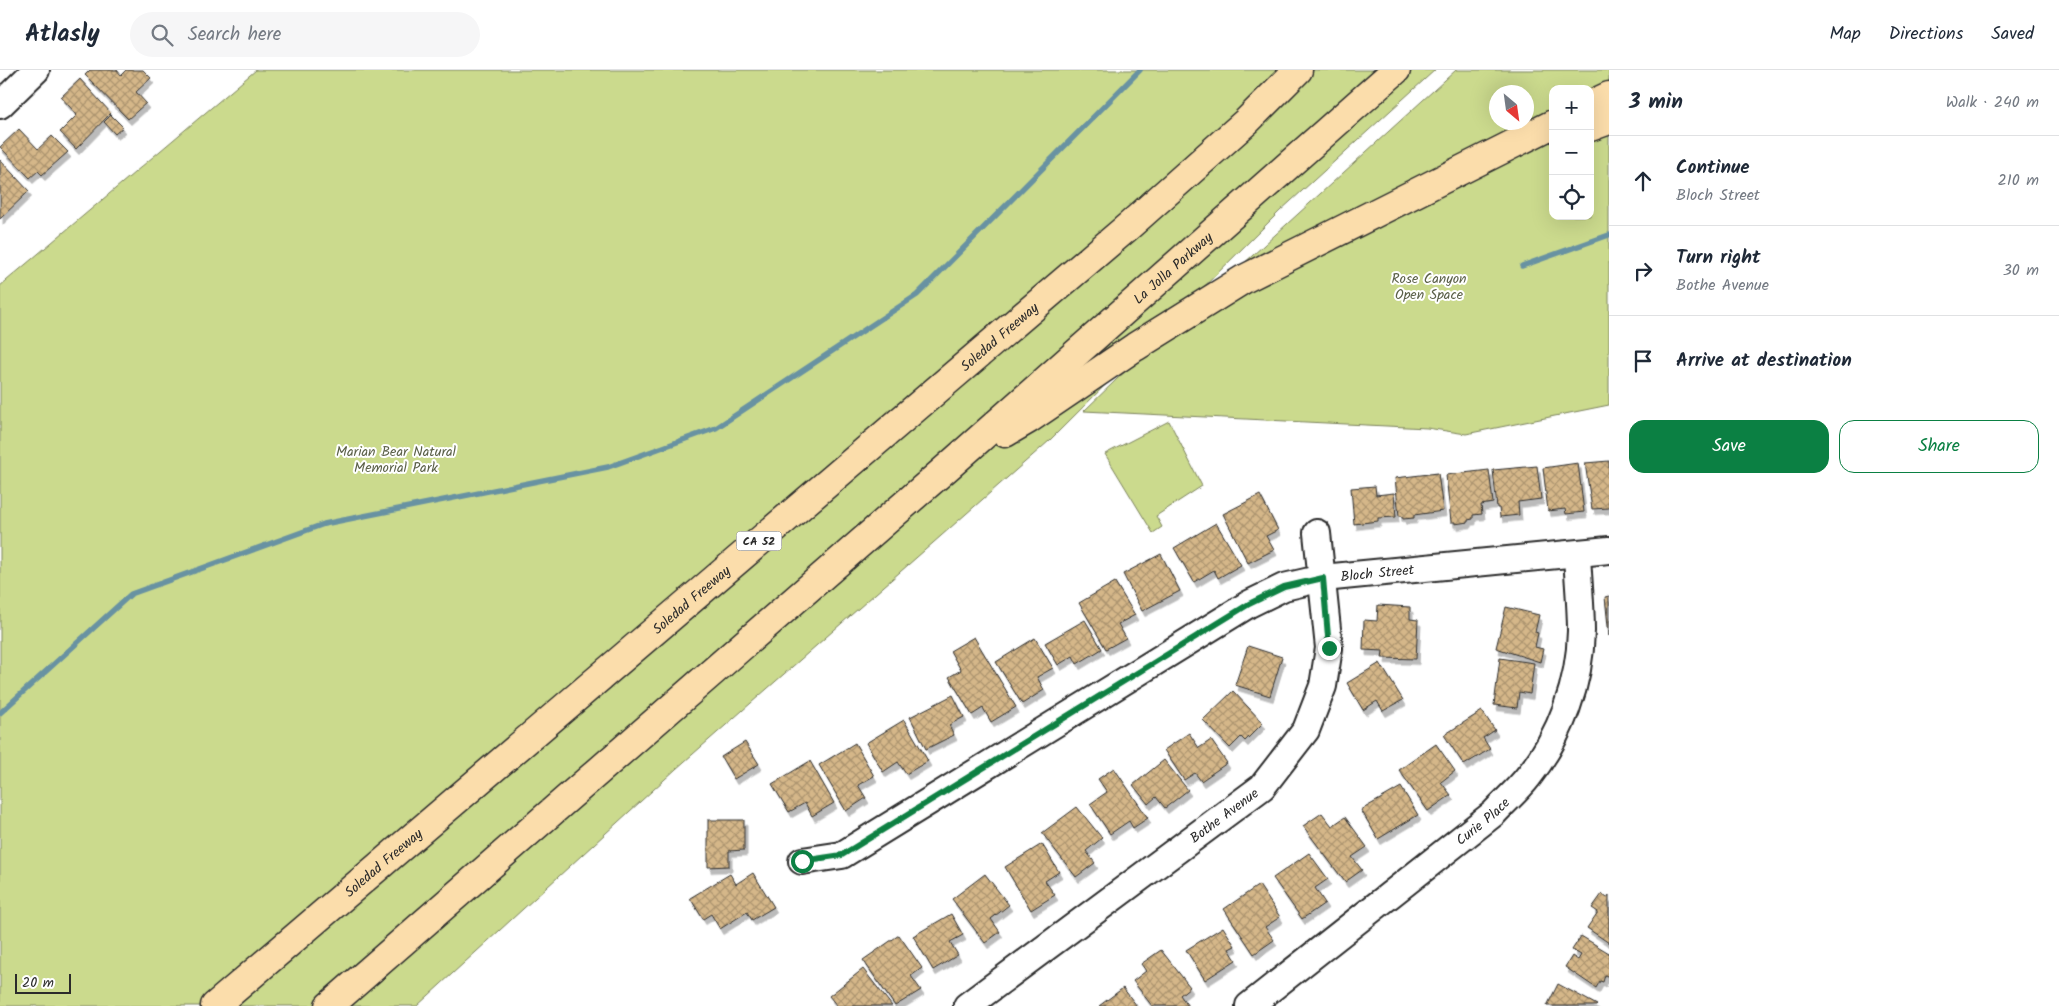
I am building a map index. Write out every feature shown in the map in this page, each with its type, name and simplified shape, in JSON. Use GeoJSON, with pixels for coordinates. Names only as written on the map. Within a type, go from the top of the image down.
{"type":"FeatureCollection","features":[{"type":"Feature","properties":{"kind":"highway","name":"Soledad Freeway"},"geometry":{"type":"LineString","coordinates":[[215,1006],[1122,231],[1248,121],[1298,70]]}},
{"type":"Feature","properties":{"kind":"highway","name":"La Jolla Parkway"},"geometry":{"type":"LineString","coordinates":[[950,465],[1396,70]]}},
{"type":"Feature","properties":{"kind":"highway"},"geometry":{"type":"LineString","coordinates":[[1594,103],[1609,96]]}},
{"type":"Feature","properties":{"kind":"highway"},"geometry":{"type":"LineString","coordinates":[[1594,126],[1609,120]]}},
{"type":"Feature","properties":{"kind":"highway"},"geometry":{"type":"LineString","coordinates":[[329,1006],[950,465],[1029,419],[1136,347],[1244,279],[1549,126]]}},
{"type":"Feature","properties":{"kind":"highway"},"geometry":{"type":"LineString","coordinates":[[1423,188],[1549,143]]}},
{"type":"Feature","properties":{"kind":"street"},"geometry":{"type":"LineString","coordinates":[[0,105],[36,70]]}},
{"type":"Feature","properties":{"kind":"street","name":"Bothe Avenue"},"geometry":{"type":"LineString","coordinates":[[967,1006],[1262,787],[1306,730],[1323,686],[1329,648],[1317,533]]}},
{"type":"Feature","properties":{"kind":"street","name":"Bloch Street"},"geometry":{"type":"LineString","coordinates":[[802,861],[842,855],[1249,604],[1284,587],[1323,578],[1609,550]]}},
{"type":"Feature","properties":{"kind":"street","name":"Curie Place"},"geometry":{"type":"LineString","coordinates":[[1248,1006],[1494,813],[1529,776],[1556,734],[1570,700],[1577,668],[1581,631],[1577,554]]}},
{"type":"Feature","properties":{"kind":"green space","name":"Marian Bear Natural Memorial Park"},"geometry":{"type":"Polygon","coordinates":[[[256,70],[1435,70],[1280,211],[1049,441],[676,769],[417,1006],[0,1006],[0,286],[256,70]]]}},
{"type":"Feature","properties":{"kind":"green space","name":"Rose Canyon Open Space"},"geometry":{"type":"Polygon","coordinates":[[[1456,70],[1609,70],[1609,405],[1466,434],[1427,428],[1084,411],[1456,70]]]}},
{"type":"Feature","properties":{"kind":"green space"},"geometry":{"type":"Polygon","coordinates":[[[1169,421],[1202,486],[1156,516],[1162,527],[1153,533],[1105,454],[1169,421]]]}},
{"type":"Feature","properties":{"kind":"building"},"geometry":{"type":"Polygon","coordinates":[[[90,70],[117,70],[121,75],[126,70],[143,70],[151,78],[136,92],[146,103],[128,119],[85,75],[90,70]]]}},
{"type":"Feature","properties":{"kind":"building"},"geometry":{"type":"Polygon","coordinates":[[[80,79],[111,113],[76,149],[60,132],[77,115],[61,97],[80,79]]]}},
{"type":"Feature","properties":{"kind":"building"},"geometry":{"type":"Polygon","coordinates":[[[111,115],[123,127],[115,134],[104,122],[111,115]]]}},
{"type":"Feature","properties":{"kind":"building"},"geometry":{"type":"Polygon","coordinates":[[[19,129],[38,149],[52,136],[68,152],[42,175],[38,171],[30,178],[0,147],[19,129]]]}},
{"type":"Feature","properties":{"kind":"building"},"geometry":{"type":"Polygon","coordinates":[[[0,160],[29,191],[0,219],[0,160]]]}},
{"type":"Feature","properties":{"kind":"building"},"geometry":{"type":"Polygon","coordinates":[[[1609,461],[1609,508],[1592,509],[1585,463],[1609,461]]]}},
{"type":"Feature","properties":{"kind":"building"},"geometry":{"type":"Polygon","coordinates":[[[1578,463],[1584,512],[1566,514],[1565,509],[1548,511],[1543,468],[1578,463]]]}},
{"type":"Feature","properties":{"kind":"building"},"geometry":{"type":"Polygon","coordinates":[[[1537,466],[1541,499],[1518,502],[1519,515],[1500,517],[1499,508],[1497,508],[1493,470],[1537,466]]]}},
{"type":"Feature","properties":{"kind":"building"},"geometry":{"type":"Polygon","coordinates":[[[1489,470],[1493,503],[1481,505],[1482,514],[1473,515],[1473,519],[1468,520],[1468,522],[1455,524],[1455,522],[1451,522],[1446,475],[1489,470]]]}},
{"type":"Feature","properties":{"kind":"building"},"geometry":{"type":"Polygon","coordinates":[[[1438,473],[1443,511],[1414,515],[1414,518],[1403,519],[1402,516],[1399,516],[1395,478],[1438,473]]]}},
{"type":"Feature","properties":{"kind":"building"},"geometry":{"type":"Polygon","coordinates":[[[1375,486],[1376,495],[1394,493],[1396,517],[1378,518],[1378,521],[1354,524],[1351,488],[1375,486]]]}},
{"type":"Feature","properties":{"kind":"building"},"geometry":{"type":"Polygon","coordinates":[[[1260,495],[1278,530],[1266,536],[1274,550],[1248,563],[1223,514],[1260,495]]]}},
{"type":"Feature","properties":{"kind":"building"},"geometry":{"type":"Polygon","coordinates":[[[1216,523],[1241,565],[1218,578],[1214,570],[1194,582],[1174,548],[1216,523]]]}},
{"type":"Feature","properties":{"kind":"building"},"geometry":{"type":"Polygon","coordinates":[[[1161,554],[1180,591],[1142,611],[1123,574],[1161,554]]]}},
{"type":"Feature","properties":{"kind":"building"},"geometry":{"type":"Polygon","coordinates":[[[1115,582],[1135,615],[1118,624],[1126,638],[1106,649],[1079,603],[1115,582]]]}},
{"type":"Feature","properties":{"kind":"building"},"geometry":{"type":"Polygon","coordinates":[[[1609,596],[1609,636],[1605,597],[1609,596]]]}},
{"type":"Feature","properties":{"kind":"building"},"geometry":{"type":"Polygon","coordinates":[[[1378,605],[1410,607],[1410,619],[1418,620],[1416,659],[1382,658],[1383,651],[1363,650],[1364,620],[1377,621],[1378,605]]]}},
{"type":"Feature","properties":{"kind":"building"},"geometry":{"type":"Polygon","coordinates":[[[1506,607],[1539,615],[1535,632],[1538,633],[1535,647],[1543,649],[1540,662],[1496,648],[1506,607]]]}},
{"type":"Feature","properties":{"kind":"building"},"geometry":{"type":"Polygon","coordinates":[[[1085,620],[1102,649],[1077,664],[1073,656],[1058,665],[1045,643],[1085,620]]]}},
{"type":"Feature","properties":{"kind":"building"},"geometry":{"type":"Polygon","coordinates":[[[974,637],[1016,707],[991,722],[983,708],[972,715],[949,677],[961,670],[950,651],[974,637]]]}},
{"type":"Feature","properties":{"kind":"building"},"geometry":{"type":"Polygon","coordinates":[[[1035,638],[1053,668],[1037,677],[1044,690],[1022,704],[996,662],[1035,638]]]}},
{"type":"Feature","properties":{"kind":"building"},"geometry":{"type":"Polygon","coordinates":[[[1248,646],[1282,657],[1270,696],[1235,685],[1248,646]]]}},
{"type":"Feature","properties":{"kind":"building"},"geometry":{"type":"Polygon","coordinates":[[[1500,658],[1534,663],[1530,694],[1519,692],[1517,708],[1494,705],[1500,658]]]}},
{"type":"Feature","properties":{"kind":"building"},"geometry":{"type":"Polygon","coordinates":[[[1380,663],[1403,700],[1383,711],[1377,701],[1363,710],[1347,683],[1380,663]]]}},
{"type":"Feature","properties":{"kind":"building"},"geometry":{"type":"Polygon","coordinates":[[[1233,691],[1263,723],[1245,741],[1241,737],[1230,748],[1203,720],[1233,691]]]}},
{"type":"Feature","properties":{"kind":"building"},"geometry":{"type":"Polygon","coordinates":[[[953,695],[964,717],[949,725],[954,735],[926,749],[910,717],[953,695]]]}},
{"type":"Feature","properties":{"kind":"building"},"geometry":{"type":"Polygon","coordinates":[[[1482,711],[1495,730],[1483,738],[1490,749],[1464,765],[1444,735],[1482,711]]]}},
{"type":"Feature","properties":{"kind":"building"},"geometry":{"type":"Polygon","coordinates":[[[904,720],[928,761],[906,774],[898,762],[883,772],[866,743],[904,720]]]}},
{"type":"Feature","properties":{"kind":"building"},"geometry":{"type":"Polygon","coordinates":[[[1189,733],[1199,748],[1211,740],[1227,763],[1201,781],[1195,773],[1184,780],[1164,750],[1189,733]]]}},
{"type":"Feature","properties":{"kind":"building"},"geometry":{"type":"Polygon","coordinates":[[[745,742],[759,764],[734,779],[721,757],[745,742]]]}},
{"type":"Feature","properties":{"kind":"building"},"geometry":{"type":"Polygon","coordinates":[[[855,743],[874,776],[858,785],[866,798],[846,811],[819,765],[855,743]]]}},
{"type":"Feature","properties":{"kind":"building"},"geometry":{"type":"Polygon","coordinates":[[[1436,744],[1455,771],[1441,782],[1451,795],[1428,811],[1399,770],[1436,744]]]}},
{"type":"Feature","properties":{"kind":"building"},"geometry":{"type":"Polygon","coordinates":[[[1164,760],[1188,790],[1165,808],[1156,797],[1148,804],[1133,785],[1164,760]]]}},
{"type":"Feature","properties":{"kind":"building"},"geometry":{"type":"Polygon","coordinates":[[[810,761],[834,803],[812,816],[805,803],[789,812],[772,784],[810,761]]]}},
{"type":"Feature","properties":{"kind":"building"},"geometry":{"type":"Polygon","coordinates":[[[1114,768],[1148,818],[1133,828],[1129,821],[1110,834],[1090,804],[1107,792],[1098,779],[1114,768]]]}},
{"type":"Feature","properties":{"kind":"building"},"geometry":{"type":"Polygon","coordinates":[[[1401,787],[1418,815],[1378,839],[1361,810],[1401,787]]]}},
{"type":"Feature","properties":{"kind":"building"},"geometry":{"type":"Polygon","coordinates":[[[1077,807],[1102,838],[1086,851],[1095,863],[1076,877],[1042,833],[1077,807]]]}},
{"type":"Feature","properties":{"kind":"building"},"geometry":{"type":"Polygon","coordinates":[[[1322,813],[1332,826],[1345,817],[1367,847],[1352,857],[1362,870],[1345,882],[1303,826],[1322,813]]]}},
{"type":"Feature","properties":{"kind":"building"},"geometry":{"type":"Polygon","coordinates":[[[708,820],[744,820],[744,850],[729,851],[729,866],[708,867],[708,820]]]}},
{"type":"Feature","properties":{"kind":"building"},"geometry":{"type":"Polygon","coordinates":[[[1042,844],[1059,872],[1045,881],[1055,895],[1031,910],[1005,867],[1042,844]]]}},
{"type":"Feature","properties":{"kind":"building"},"geometry":{"type":"Polygon","coordinates":[[[1309,853],[1328,879],[1315,888],[1325,903],[1302,919],[1273,878],[1309,853]]]}},
{"type":"Feature","properties":{"kind":"building"},"geometry":{"type":"Polygon","coordinates":[[[753,873],[774,907],[752,920],[747,912],[720,929],[711,914],[703,919],[690,898],[730,874],[736,884],[753,873]]]}},
{"type":"Feature","properties":{"kind":"building"},"geometry":{"type":"Polygon","coordinates":[[[985,874],[1009,905],[991,919],[1000,932],[985,943],[952,899],[985,874]]]}},
{"type":"Feature","properties":{"kind":"building"},"geometry":{"type":"Polygon","coordinates":[[[1259,885],[1280,917],[1265,927],[1274,940],[1254,954],[1224,909],[1259,885]]]}},
{"type":"Feature","properties":{"kind":"building"},"geometry":{"type":"Polygon","coordinates":[[[1602,894],[1607,898],[1609,895],[1609,943],[1587,928],[1598,912],[1592,908],[1602,894]]]}},
{"type":"Feature","properties":{"kind":"building"},"geometry":{"type":"Polygon","coordinates":[[[951,914],[963,935],[950,942],[958,955],[933,970],[913,936],[951,914]]]}},
{"type":"Feature","properties":{"kind":"building"},"geometry":{"type":"Polygon","coordinates":[[[1223,927],[1235,946],[1229,949],[1236,960],[1205,980],[1186,950],[1223,927]]]}},
{"type":"Feature","properties":{"kind":"building"},"geometry":{"type":"Polygon","coordinates":[[[899,935],[922,968],[911,976],[921,990],[895,1006],[863,960],[899,935]]]}},
{"type":"Feature","properties":{"kind":"building"},"geometry":{"type":"Polygon","coordinates":[[[1581,936],[1609,953],[1609,977],[1605,975],[1603,982],[1600,981],[1596,988],[1565,967],[1572,956],[1578,960],[1581,955],[1572,950],[1581,936]]]}},
{"type":"Feature","properties":{"kind":"building"},"geometry":{"type":"Polygon","coordinates":[[[1161,950],[1190,987],[1180,995],[1188,1006],[1152,1006],[1133,981],[1146,971],[1141,964],[1161,950]]]}},
{"type":"Feature","properties":{"kind":"building"},"geometry":{"type":"Polygon","coordinates":[[[863,969],[892,1006],[837,1006],[829,996],[863,969]]]}},
{"type":"Feature","properties":{"kind":"building"},"geometry":{"type":"Polygon","coordinates":[[[1558,984],[1597,1005],[1547,1006],[1558,984]]]}},
{"type":"Feature","properties":{"kind":"building"},"geometry":{"type":"Polygon","coordinates":[[[1123,988],[1137,1006],[1099,1006],[1123,988]]]}},
{"type":"Feature","properties":{"kind":"waterway"},"geometry":{"type":"LineString","coordinates":[[0,713],[131,594],[324,524],[608,467],[716,428],[917,295],[1140,70]]}},
{"type":"Feature","properties":{"kind":"waterway"},"geometry":{"type":"LineString","coordinates":[[1522,266],[1609,235]]}},
{"type":"Feature","properties":{"kind":"route"},"geometry":{"type":"LineString","coordinates":[[802,861],[842,855],[1249,604],[1284,587],[1323,578],[1329,648]]}}]}
